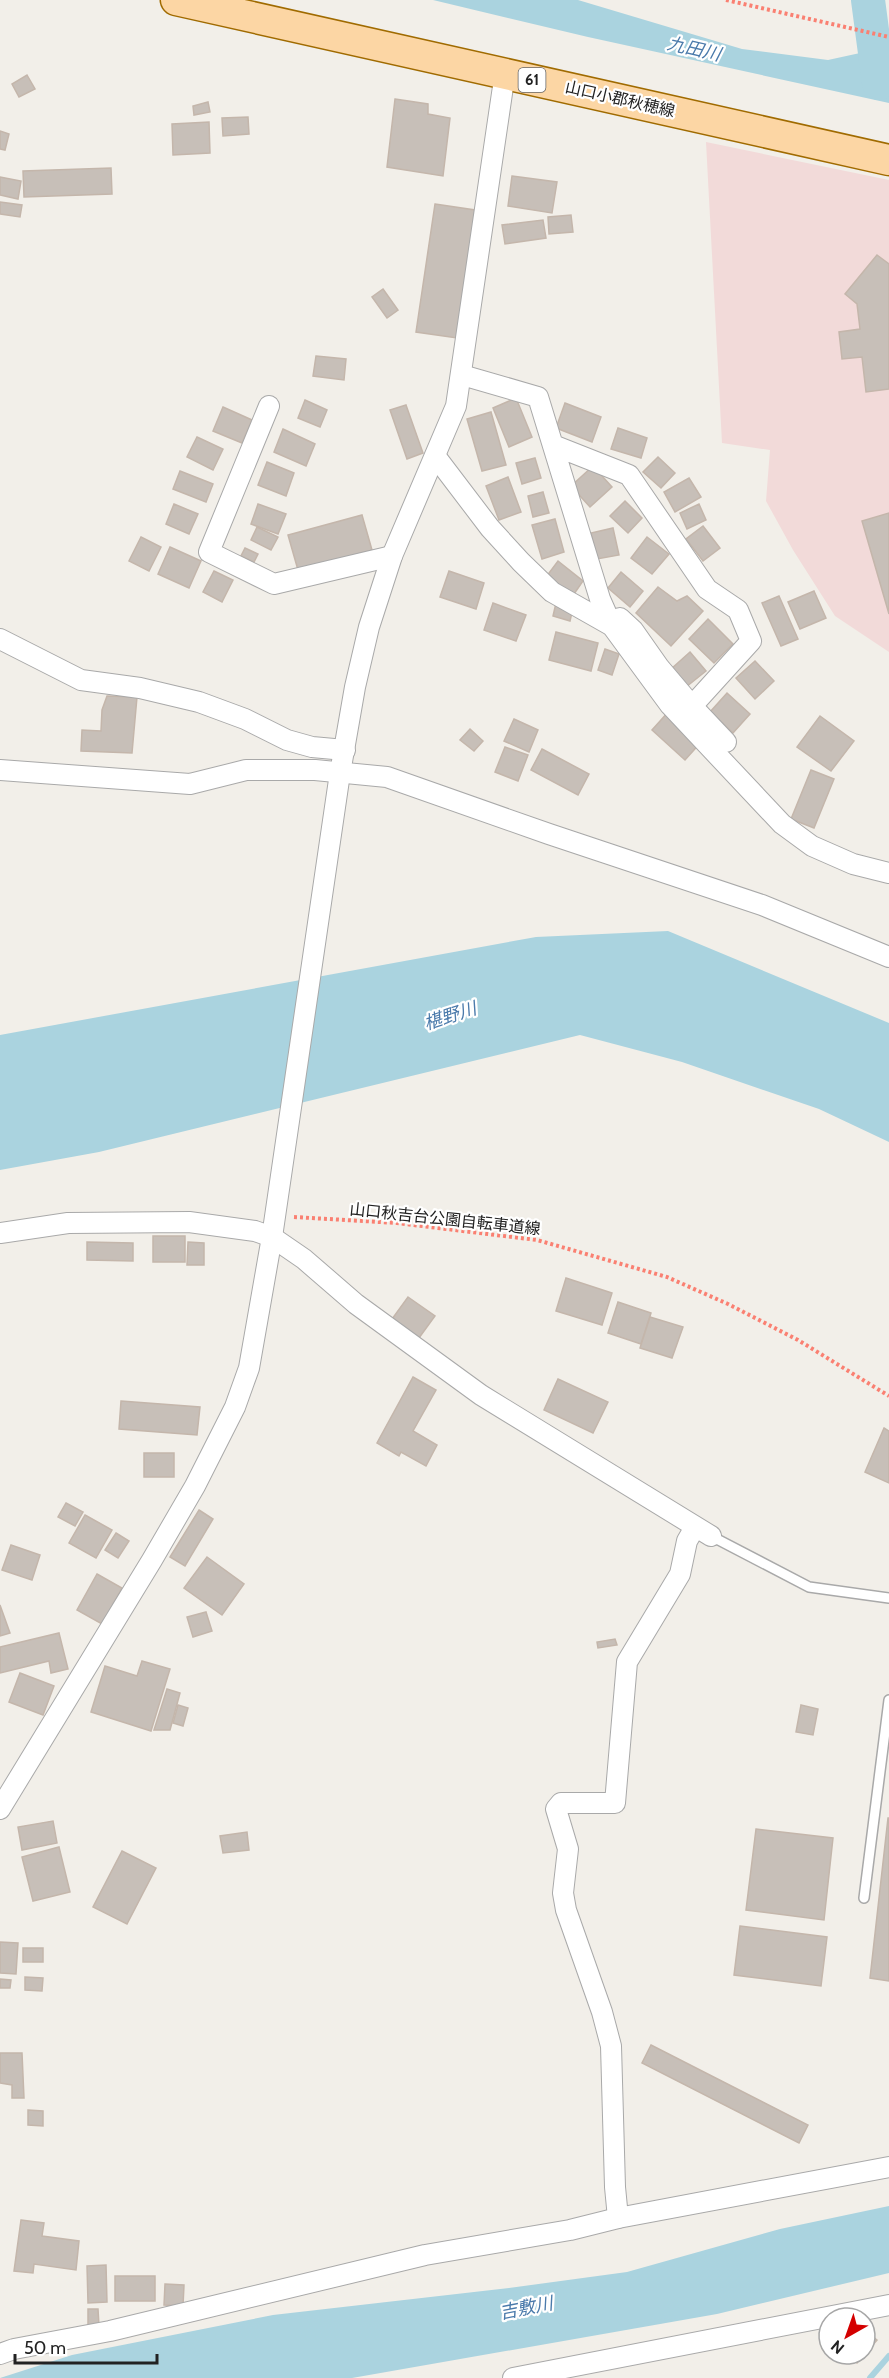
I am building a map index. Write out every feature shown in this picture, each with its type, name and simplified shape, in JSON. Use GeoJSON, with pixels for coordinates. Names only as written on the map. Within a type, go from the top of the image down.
{"type":"FeatureCollection","features":[{"type":"Feature","properties":{"kind":"main road","name":"山口小郡秋穂線"},"geometry":{"type":"LineString","coordinates":[[176,0],[889,160]]}},
{"type":"Feature","properties":{"kind":"street"},"geometry":{"type":"LineString","coordinates":[[0,1809],[195,1486],[235,1407],[249,1368],[272,1238],[336,799],[355,687],[369,627],[392,556],[456,406],[505,73]]}},
{"type":"Feature","properties":{"kind":"street"},"geometry":{"type":"LineString","coordinates":[[462,375],[538,397],[600,599],[612,626],[670,705],[783,824],[812,846],[853,864],[889,873]]}},
{"type":"Feature","properties":{"kind":"street"},"geometry":{"type":"LineString","coordinates":[[269,406],[209,552],[274,584],[392,556]]}},
{"type":"Feature","properties":{"kind":"street"},"geometry":{"type":"LineString","coordinates":[[553,445],[629,475],[707,589],[738,610],[751,641],[692,706]]}},
{"type":"Feature","properties":{"kind":"street"},"geometry":{"type":"LineString","coordinates":[[436,457],[490,528],[552,592],[612,626]]}},
{"type":"Feature","properties":{"kind":"street"},"geometry":{"type":"LineString","coordinates":[[612,626],[620,618],[633,630],[658,668],[726,742]]}},
{"type":"Feature","properties":{"kind":"street"},"geometry":{"type":"LineString","coordinates":[[0,639],[81,680],[140,688],[199,702],[245,719],[287,740],[312,747],[345,750]]}},
{"type":"Feature","properties":{"kind":"street"},"geometry":{"type":"LineString","coordinates":[[0,770],[190,783],[246,770],[315,770],[387,777],[549,834],[762,904],[889,957]]}},
{"type":"Feature","properties":{"kind":"street"},"geometry":{"type":"LineString","coordinates":[[0,1233],[68,1223],[189,1222],[255,1231],[272,1238],[304,1259],[357,1304],[481,1395],[703,1532],[687,1541],[680,1574],[627,1662],[615,1803],[561,1803],[556,1809],[568,1849],[563,1893],[566,1910],[602,2012],[611,2046],[618,2218]]}},
{"type":"Feature","properties":{"kind":"street"},"geometry":{"type":"LineString","coordinates":[[0,2354],[14,2349],[110,2331],[425,2255],[570,2230],[618,2218],[889,2167]]}},
{"type":"Feature","properties":{"kind":"street"},"geometry":{"type":"LineString","coordinates":[[513,2378],[889,2305]]}},
{"type":"Feature","properties":{"kind":"lane"},"geometry":{"type":"LineString","coordinates":[[703,1532],[809,1587],[889,1598]]}},
{"type":"Feature","properties":{"kind":"lane"},"geometry":{"type":"LineString","coordinates":[[864,1898],[889,1700]]}},
{"type":"Feature","properties":{"kind":"path"},"geometry":{"type":"LineString","coordinates":[[726,0],[889,37]]}},
{"type":"Feature","properties":{"kind":"path","name":"山口秋吉台公園自転車道線"},"geometry":{"type":"LineString","coordinates":[[275,1216],[397,1223],[490,1233],[537,1240],[622,1263],[667,1277],[728,1304],[798,1340],[889,1396]]}},
{"type":"Feature","properties":{"kind":"shaded area"},"geometry":{"type":"Polygon","coordinates":[[[706,142],[889,180],[889,652],[835,616],[793,550],[766,501],[770,450],[722,443],[706,142]]]}},
{"type":"Feature","properties":{"kind":"water","name":"九田川"},"geometry":{"type":"Polygon","coordinates":[[[433,0],[578,0],[742,49],[828,60],[883,48],[889,52],[889,103],[588,37],[433,0]]]}},
{"type":"Feature","properties":{"kind":"water","name":"椹野川"},"geometry":{"type":"Polygon","coordinates":[[[668,931],[889,1023],[889,1142],[819,1109],[682,1062],[580,1035],[99,1152],[0,1170],[0,1035],[536,937],[668,931]]]}},
{"type":"Feature","properties":{"kind":"water","name":"吉敷川"},"geometry":{"type":"Polygon","coordinates":[[[889,2206],[889,2273],[717,2314],[352,2378],[0,2378],[72,2355],[273,2315],[627,2272],[780,2229],[889,2206]]]}},
{"type":"Feature","properties":{"kind":"building"},"geometry":{"type":"Polygon","coordinates":[[[27,75],[35,89],[19,97],[12,84],[27,75]]]}},
{"type":"Feature","properties":{"kind":"building"},"geometry":{"type":"Polygon","coordinates":[[[395,99],[428,104],[428,114],[450,118],[443,176],[387,167],[395,99]]]}},
{"type":"Feature","properties":{"kind":"building"},"geometry":{"type":"Polygon","coordinates":[[[208,102],[210,112],[194,115],[193,106],[208,102]]]}},
{"type":"Feature","properties":{"kind":"building"},"geometry":{"type":"Polygon","coordinates":[[[248,117],[249,134],[223,136],[222,118],[248,117]]]}},
{"type":"Feature","properties":{"kind":"building"},"geometry":{"type":"Polygon","coordinates":[[[209,122],[210,153],[173,155],[172,124],[209,122]]]}},
{"type":"Feature","properties":{"kind":"building"},"geometry":{"type":"Polygon","coordinates":[[[0,131],[9,134],[5,150],[0,149],[0,131]]]}},
{"type":"Feature","properties":{"kind":"building"},"geometry":{"type":"Polygon","coordinates":[[[111,168],[112,194],[24,197],[23,171],[111,168]]]}},
{"type":"Feature","properties":{"kind":"building"},"geometry":{"type":"Polygon","coordinates":[[[512,176],[557,182],[552,213],[508,206],[512,176]]]}},
{"type":"Feature","properties":{"kind":"building"},"geometry":{"type":"Polygon","coordinates":[[[0,177],[21,181],[18,199],[0,195],[0,177]]]}},
{"type":"Feature","properties":{"kind":"building"},"geometry":{"type":"Polygon","coordinates":[[[0,202],[22,205],[20,217],[0,214],[0,202]]]}},
{"type":"Feature","properties":{"kind":"building"},"geometry":{"type":"Polygon","coordinates":[[[435,204],[475,210],[457,338],[416,332],[435,204]]]}},
{"type":"Feature","properties":{"kind":"building"},"geometry":{"type":"Polygon","coordinates":[[[571,215],[573,232],[549,234],[548,217],[571,215]]]}},
{"type":"Feature","properties":{"kind":"building"},"geometry":{"type":"Polygon","coordinates":[[[543,220],[546,238],[505,244],[502,225],[543,220]]]}},
{"type":"Feature","properties":{"kind":"building"},"geometry":{"type":"Polygon","coordinates":[[[877,255],[889,264],[889,389],[866,392],[862,357],[842,359],[839,332],[860,329],[857,304],[845,294],[877,255]]]}},
{"type":"Feature","properties":{"kind":"building"},"geometry":{"type":"Polygon","coordinates":[[[383,289],[398,310],[387,318],[372,297],[383,289]]]}},
{"type":"Feature","properties":{"kind":"building"},"geometry":{"type":"Polygon","coordinates":[[[316,356],[346,359],[344,380],[313,376],[316,356]]]}},
{"type":"Feature","properties":{"kind":"building"},"geometry":{"type":"Polygon","coordinates":[[[516,398],[532,437],[509,447],[493,408],[516,398]]]}},
{"type":"Feature","properties":{"kind":"building"},"geometry":{"type":"Polygon","coordinates":[[[305,400],[327,410],[320,427],[298,418],[305,400]]]}},
{"type":"Feature","properties":{"kind":"building"},"geometry":{"type":"Polygon","coordinates":[[[565,403],[601,417],[592,442],[556,428],[565,403]]]}},
{"type":"Feature","properties":{"kind":"building"},"geometry":{"type":"Polygon","coordinates":[[[406,405],[423,453],[407,459],[390,410],[406,405]]]}},
{"type":"Feature","properties":{"kind":"building"},"geometry":{"type":"Polygon","coordinates":[[[223,407],[252,420],[242,443],[213,431],[223,407]]]}},
{"type":"Feature","properties":{"kind":"building"},"geometry":{"type":"Polygon","coordinates":[[[491,412],[506,465],[482,471],[467,419],[491,412]]]}},
{"type":"Feature","properties":{"kind":"building"},"geometry":{"type":"Polygon","coordinates":[[[618,428],[647,438],[641,458],[611,449],[618,428]]]}},
{"type":"Feature","properties":{"kind":"building"},"geometry":{"type":"Polygon","coordinates":[[[283,429],[315,444],[306,466],[274,452],[283,429]]]}},
{"type":"Feature","properties":{"kind":"building"},"geometry":{"type":"Polygon","coordinates":[[[197,437],[223,449],[213,470],[187,457],[197,437]]]}},
{"type":"Feature","properties":{"kind":"building"},"geometry":{"type":"Polygon","coordinates":[[[658,457],[675,473],[661,488],[643,472],[658,457]]]}},
{"type":"Feature","properties":{"kind":"building"},"geometry":{"type":"Polygon","coordinates":[[[535,458],[541,478],[522,484],[516,463],[535,458]]]}},
{"type":"Feature","properties":{"kind":"building"},"geometry":{"type":"Polygon","coordinates":[[[267,462],[294,473],[286,496],[258,485],[267,462]]]}},
{"type":"Feature","properties":{"kind":"building"},"geometry":{"type":"Polygon","coordinates":[[[593,466],[612,487],[590,507],[571,486],[593,466]]]}},
{"type":"Feature","properties":{"kind":"building"},"geometry":{"type":"Polygon","coordinates":[[[180,471],[213,484],[206,502],[173,489],[180,471]]]}},
{"type":"Feature","properties":{"kind":"building"},"geometry":{"type":"Polygon","coordinates":[[[508,477],[521,512],[499,520],[486,486],[508,477]]]}},
{"type":"Feature","properties":{"kind":"building"},"geometry":{"type":"Polygon","coordinates":[[[689,478],[701,497],[675,512],[664,492],[689,478]]]}},
{"type":"Feature","properties":{"kind":"building"},"geometry":{"type":"Polygon","coordinates":[[[543,492],[549,513],[533,517],[528,496],[543,492]]]}},
{"type":"Feature","properties":{"kind":"building"},"geometry":{"type":"Polygon","coordinates":[[[625,501],[642,518],[628,533],[610,516],[625,501]]]}},
{"type":"Feature","properties":{"kind":"building"},"geometry":{"type":"Polygon","coordinates":[[[174,504],[198,514],[189,534],[166,524],[174,504]]]}},
{"type":"Feature","properties":{"kind":"building"},"geometry":{"type":"Polygon","coordinates":[[[258,504],[286,514],[278,534],[251,524],[258,504]]]}},
{"type":"Feature","properties":{"kind":"building"},"geometry":{"type":"Polygon","coordinates":[[[699,504],[706,520],[687,529],[680,513],[699,504]]]}},
{"type":"Feature","properties":{"kind":"building"},"geometry":{"type":"Polygon","coordinates":[[[889,513],[889,614],[862,521],[889,513]]]}},
{"type":"Feature","properties":{"kind":"building"},"geometry":{"type":"Polygon","coordinates":[[[362,515],[372,550],[298,570],[288,535],[362,515]]]}},
{"type":"Feature","properties":{"kind":"building"},"geometry":{"type":"Polygon","coordinates":[[[555,519],[564,552],[542,559],[532,525],[555,519]]]}},
{"type":"Feature","properties":{"kind":"building"},"geometry":{"type":"Polygon","coordinates":[[[703,526],[720,548],[703,561],[686,539],[703,526]]]}},
{"type":"Feature","properties":{"kind":"building"},"geometry":{"type":"Polygon","coordinates":[[[257,527],[278,537],[271,550],[251,540],[257,527]]]}},
{"type":"Feature","properties":{"kind":"building"},"geometry":{"type":"Polygon","coordinates":[[[613,528],[619,555],[597,559],[591,533],[613,528]]]}},
{"type":"Feature","properties":{"kind":"building"},"geometry":{"type":"Polygon","coordinates":[[[141,537],[161,547],[149,571],[129,561],[141,537]]]}},
{"type":"Feature","properties":{"kind":"building"},"geometry":{"type":"Polygon","coordinates":[[[647,537],[669,554],[652,574],[631,558],[647,537]]]}},
{"type":"Feature","properties":{"kind":"building"},"geometry":{"type":"Polygon","coordinates":[[[170,547],[201,561],[189,588],[158,574],[170,547]]]}},
{"type":"Feature","properties":{"kind":"building"},"geometry":{"type":"Polygon","coordinates":[[[245,548],[258,554],[254,562],[241,556],[245,548]]]}},
{"type":"Feature","properties":{"kind":"building"},"geometry":{"type":"Polygon","coordinates":[[[558,561],[583,581],[572,597],[546,577],[558,561]]]}},
{"type":"Feature","properties":{"kind":"building"},"geometry":{"type":"Polygon","coordinates":[[[214,571],[233,580],[222,602],[203,592],[214,571]]]}},
{"type":"Feature","properties":{"kind":"building"},"geometry":{"type":"Polygon","coordinates":[[[449,571],[484,583],[476,609],[440,597],[449,571]]]}},
{"type":"Feature","properties":{"kind":"building"},"geometry":{"type":"Polygon","coordinates":[[[621,572],[643,591],[630,607],[608,588],[621,572]]]}},
{"type":"Feature","properties":{"kind":"building"},"geometry":{"type":"Polygon","coordinates":[[[658,587],[677,601],[687,596],[703,611],[671,646],[636,613],[658,587]]]}},
{"type":"Feature","properties":{"kind":"building"},"geometry":{"type":"Polygon","coordinates":[[[814,591],[826,618],[800,629],[788,602],[814,591]]]}},
{"type":"Feature","properties":{"kind":"building"},"geometry":{"type":"Polygon","coordinates":[[[779,596],[798,639],[781,646],[762,603],[779,596]]]}},
{"type":"Feature","properties":{"kind":"building"},"geometry":{"type":"Polygon","coordinates":[[[493,603],[526,615],[516,641],[484,630],[493,603]]]}},
{"type":"Feature","properties":{"kind":"building"},"geometry":{"type":"Polygon","coordinates":[[[556,603],[573,608],[570,621],[553,616],[556,603]]]}},
{"type":"Feature","properties":{"kind":"building"},"geometry":{"type":"Polygon","coordinates":[[[708,619],[733,644],[714,663],[689,639],[708,619]]]}},
{"type":"Feature","properties":{"kind":"building"},"geometry":{"type":"Polygon","coordinates":[[[556,632],[598,643],[591,671],[549,660],[556,632]]]}},
{"type":"Feature","properties":{"kind":"building"},"geometry":{"type":"Polygon","coordinates":[[[605,649],[619,654],[612,675],[598,670],[605,649]]]}},
{"type":"Feature","properties":{"kind":"building"},"geometry":{"type":"Polygon","coordinates":[[[690,652],[706,671],[686,687],[671,669],[690,652]]]}},
{"type":"Feature","properties":{"kind":"building"},"geometry":{"type":"Polygon","coordinates":[[[755,661],[774,681],[755,699],[736,678],[755,661]]]}},
{"type":"Feature","properties":{"kind":"building"},"geometry":{"type":"Polygon","coordinates":[[[727,693],[750,714],[733,733],[710,712],[727,693]]]}},
{"type":"Feature","properties":{"kind":"building"},"geometry":{"type":"Polygon","coordinates":[[[107,696],[137,697],[132,753],[81,751],[82,730],[101,731],[102,710],[107,696]]]}},
{"type":"Feature","properties":{"kind":"building"},"geometry":{"type":"Polygon","coordinates":[[[669,711],[702,741],[685,760],[652,730],[669,711]]]}},
{"type":"Feature","properties":{"kind":"building"},"geometry":{"type":"Polygon","coordinates":[[[820,716],[854,741],[831,771],[797,747],[820,716]]]}},
{"type":"Feature","properties":{"kind":"building"},"geometry":{"type":"Polygon","coordinates":[[[514,719],[538,730],[529,752],[504,741],[514,719]]]}},
{"type":"Feature","properties":{"kind":"building"},"geometry":{"type":"Polygon","coordinates":[[[470,729],[483,741],[474,751],[460,740],[470,729]]]}},
{"type":"Feature","properties":{"kind":"building"},"geometry":{"type":"Polygon","coordinates":[[[505,747],[528,755],[518,781],[495,772],[505,747]]]}},
{"type":"Feature","properties":{"kind":"building"},"geometry":{"type":"Polygon","coordinates":[[[542,749],[589,774],[578,795],[531,770],[542,749]]]}},
{"type":"Feature","properties":{"kind":"building"},"geometry":{"type":"Polygon","coordinates":[[[811,770],[834,779],[814,828],[791,819],[811,770]]]}},
{"type":"Feature","properties":{"kind":"building"},"geometry":{"type":"Polygon","coordinates":[[[153,1236],[185,1236],[185,1262],[153,1262],[153,1236]]]}},
{"type":"Feature","properties":{"kind":"building"},"geometry":{"type":"Polygon","coordinates":[[[87,1242],[133,1243],[133,1261],[87,1260],[87,1242]]]}},
{"type":"Feature","properties":{"kind":"building"},"geometry":{"type":"Polygon","coordinates":[[[188,1242],[204,1243],[204,1265],[187,1265],[188,1242]]]}},
{"type":"Feature","properties":{"kind":"building"},"geometry":{"type":"Polygon","coordinates":[[[566,1278],[612,1293],[602,1325],[556,1311],[566,1278]]]}},
{"type":"Feature","properties":{"kind":"building"},"geometry":{"type":"Polygon","coordinates":[[[408,1297],[435,1316],[419,1338],[392,1319],[408,1297]]]}},
{"type":"Feature","properties":{"kind":"building"},"geometry":{"type":"Polygon","coordinates":[[[618,1302],[651,1313],[641,1344],[608,1333],[618,1302]]]}},
{"type":"Feature","properties":{"kind":"building"},"geometry":{"type":"Polygon","coordinates":[[[650,1317],[683,1327],[672,1358],[640,1348],[650,1317]]]}},
{"type":"Feature","properties":{"kind":"building"},"geometry":{"type":"Polygon","coordinates":[[[413,1377],[436,1390],[413,1431],[437,1445],[426,1466],[401,1452],[399,1456],[377,1443],[413,1377]]]}},
{"type":"Feature","properties":{"kind":"building"},"geometry":{"type":"Polygon","coordinates":[[[558,1379],[608,1402],[593,1433],[544,1410],[558,1379]]]}},
{"type":"Feature","properties":{"kind":"building"},"geometry":{"type":"Polygon","coordinates":[[[121,1401],[200,1407],[197,1435],[119,1429],[121,1401]]]}},
{"type":"Feature","properties":{"kind":"building"},"geometry":{"type":"Polygon","coordinates":[[[884,1428],[889,1431],[889,1483],[865,1472],[884,1428]]]}},
{"type":"Feature","properties":{"kind":"building"},"geometry":{"type":"Polygon","coordinates":[[[144,1453],[174,1453],[174,1477],[144,1477],[144,1453]]]}},
{"type":"Feature","properties":{"kind":"building"},"geometry":{"type":"Polygon","coordinates":[[[66,1503],[83,1512],[75,1526],[58,1517],[66,1503]]]}},
{"type":"Feature","properties":{"kind":"building"},"geometry":{"type":"Polygon","coordinates":[[[199,1510],[213,1519],[185,1566],[170,1557],[199,1510]]]}},
{"type":"Feature","properties":{"kind":"building"},"geometry":{"type":"Polygon","coordinates":[[[85,1515],[112,1530],[96,1558],[69,1543],[85,1515]]]}},
{"type":"Feature","properties":{"kind":"building"},"geometry":{"type":"Polygon","coordinates":[[[116,1533],[129,1541],[118,1558],[105,1550],[116,1533]]]}},
{"type":"Feature","properties":{"kind":"building"},"geometry":{"type":"Polygon","coordinates":[[[11,1545],[40,1555],[32,1580],[2,1570],[11,1545]]]}},
{"type":"Feature","properties":{"kind":"building"},"geometry":{"type":"Polygon","coordinates":[[[207,1557],[244,1584],[222,1615],[184,1588],[207,1557]]]}},
{"type":"Feature","properties":{"kind":"building"},"geometry":{"type":"Polygon","coordinates":[[[97,1574],[122,1588],[102,1624],[77,1610],[97,1574]]]}},
{"type":"Feature","properties":{"kind":"building"},"geometry":{"type":"Polygon","coordinates":[[[0,1605],[10,1633],[0,1636],[0,1605]]]}},
{"type":"Feature","properties":{"kind":"building"},"geometry":{"type":"Polygon","coordinates":[[[206,1612],[212,1631],[193,1637],[187,1617],[206,1612]]]}},
{"type":"Feature","properties":{"kind":"building"},"geometry":{"type":"Polygon","coordinates":[[[59,1633],[68,1669],[51,1673],[49,1661],[0,1673],[0,1647],[59,1633]]]}},
{"type":"Feature","properties":{"kind":"building"},"geometry":{"type":"Polygon","coordinates":[[[615,1639],[617,1645],[598,1648],[597,1642],[615,1639]]]}},
{"type":"Feature","properties":{"kind":"building"},"geometry":{"type":"Polygon","coordinates":[[[142,1661],[170,1669],[151,1731],[91,1712],[105,1666],[137,1676],[142,1661]]]}},
{"type":"Feature","properties":{"kind":"building"},"geometry":{"type":"Polygon","coordinates":[[[20,1673],[54,1686],[43,1715],[9,1702],[20,1673]]]}},
{"type":"Feature","properties":{"kind":"building"},"geometry":{"type":"Polygon","coordinates":[[[167,1689],[180,1693],[170,1730],[154,1730],[167,1689]]]}},
{"type":"Feature","properties":{"kind":"building"},"geometry":{"type":"Polygon","coordinates":[[[178,1705],[188,1708],[183,1726],[173,1723],[178,1705]]]}},
{"type":"Feature","properties":{"kind":"building"},"geometry":{"type":"Polygon","coordinates":[[[801,1705],[818,1709],[813,1735],[796,1732],[801,1705]]]}},
{"type":"Feature","properties":{"kind":"building"},"geometry":{"type":"Polygon","coordinates":[[[889,1818],[889,1981],[870,1978],[889,1818]]]}},
{"type":"Feature","properties":{"kind":"building"},"geometry":{"type":"Polygon","coordinates":[[[53,1821],[57,1843],[22,1850],[18,1827],[53,1821]]]}},
{"type":"Feature","properties":{"kind":"building"},"geometry":{"type":"Polygon","coordinates":[[[756,1829],[833,1838],[824,1920],[746,1910],[756,1829]]]}},
{"type":"Feature","properties":{"kind":"building"},"geometry":{"type":"Polygon","coordinates":[[[247,1832],[249,1850],[223,1853],[220,1836],[247,1832]]]}},
{"type":"Feature","properties":{"kind":"building"},"geometry":{"type":"Polygon","coordinates":[[[59,1847],[70,1892],[33,1901],[22,1857],[59,1847]]]}},
{"type":"Feature","properties":{"kind":"building"},"geometry":{"type":"Polygon","coordinates":[[[122,1851],[156,1868],[127,1924],[93,1907],[122,1851]]]}},
{"type":"Feature","properties":{"kind":"building"},"geometry":{"type":"Polygon","coordinates":[[[740,1926],[827,1937],[821,1986],[734,1975],[740,1926]]]}},
{"type":"Feature","properties":{"kind":"building"},"geometry":{"type":"Polygon","coordinates":[[[0,1942],[18,1943],[16,1974],[0,1973],[0,1942]]]}},
{"type":"Feature","properties":{"kind":"building"},"geometry":{"type":"Polygon","coordinates":[[[23,1948],[43,1948],[43,1962],[23,1962],[23,1948]]]}},
{"type":"Feature","properties":{"kind":"building"},"geometry":{"type":"Polygon","coordinates":[[[25,1977],[43,1978],[42,1991],[25,1990],[25,1977]]]}},
{"type":"Feature","properties":{"kind":"building"},"geometry":{"type":"Polygon","coordinates":[[[0,1979],[11,1980],[10,1988],[0,1988],[0,1979]]]}},
{"type":"Feature","properties":{"kind":"building"},"geometry":{"type":"Polygon","coordinates":[[[651,2045],[808,2125],[799,2143],[642,2063],[651,2045]]]}},
{"type":"Feature","properties":{"kind":"building"},"geometry":{"type":"Polygon","coordinates":[[[0,2053],[22,2053],[24,2098],[12,2098],[12,2085],[0,2083],[0,2053]]]}},
{"type":"Feature","properties":{"kind":"building"},"geometry":{"type":"Polygon","coordinates":[[[28,2110],[43,2111],[43,2126],[28,2125],[28,2110]]]}},
{"type":"Feature","properties":{"kind":"building"},"geometry":{"type":"Polygon","coordinates":[[[21,2220],[44,2223],[42,2236],[79,2241],[76,2270],[34,2264],[33,2273],[14,2271],[21,2220]]]}},
{"type":"Feature","properties":{"kind":"building"},"geometry":{"type":"Polygon","coordinates":[[[106,2265],[107,2302],[88,2303],[87,2266],[106,2265]]]}},
{"type":"Feature","properties":{"kind":"building"},"geometry":{"type":"Polygon","coordinates":[[[115,2276],[155,2276],[155,2301],[115,2301],[115,2276]]]}},
{"type":"Feature","properties":{"kind":"building"},"geometry":{"type":"Polygon","coordinates":[[[165,2284],[184,2285],[183,2306],[164,2305],[165,2284]]]}},
{"type":"Feature","properties":{"kind":"building"},"geometry":{"type":"Polygon","coordinates":[[[88,2309],[98,2309],[99,2326],[88,2326],[88,2309]]]}},
{"type":"Feature","properties":{"kind":"waterway"},"geometry":{"type":"LineString","coordinates":[[868,0],[879,83]]}},
{"type":"Feature","properties":{"kind":"waterway"},"geometry":{"type":"LineString","coordinates":[[870,2378],[889,2356]]}}]}
